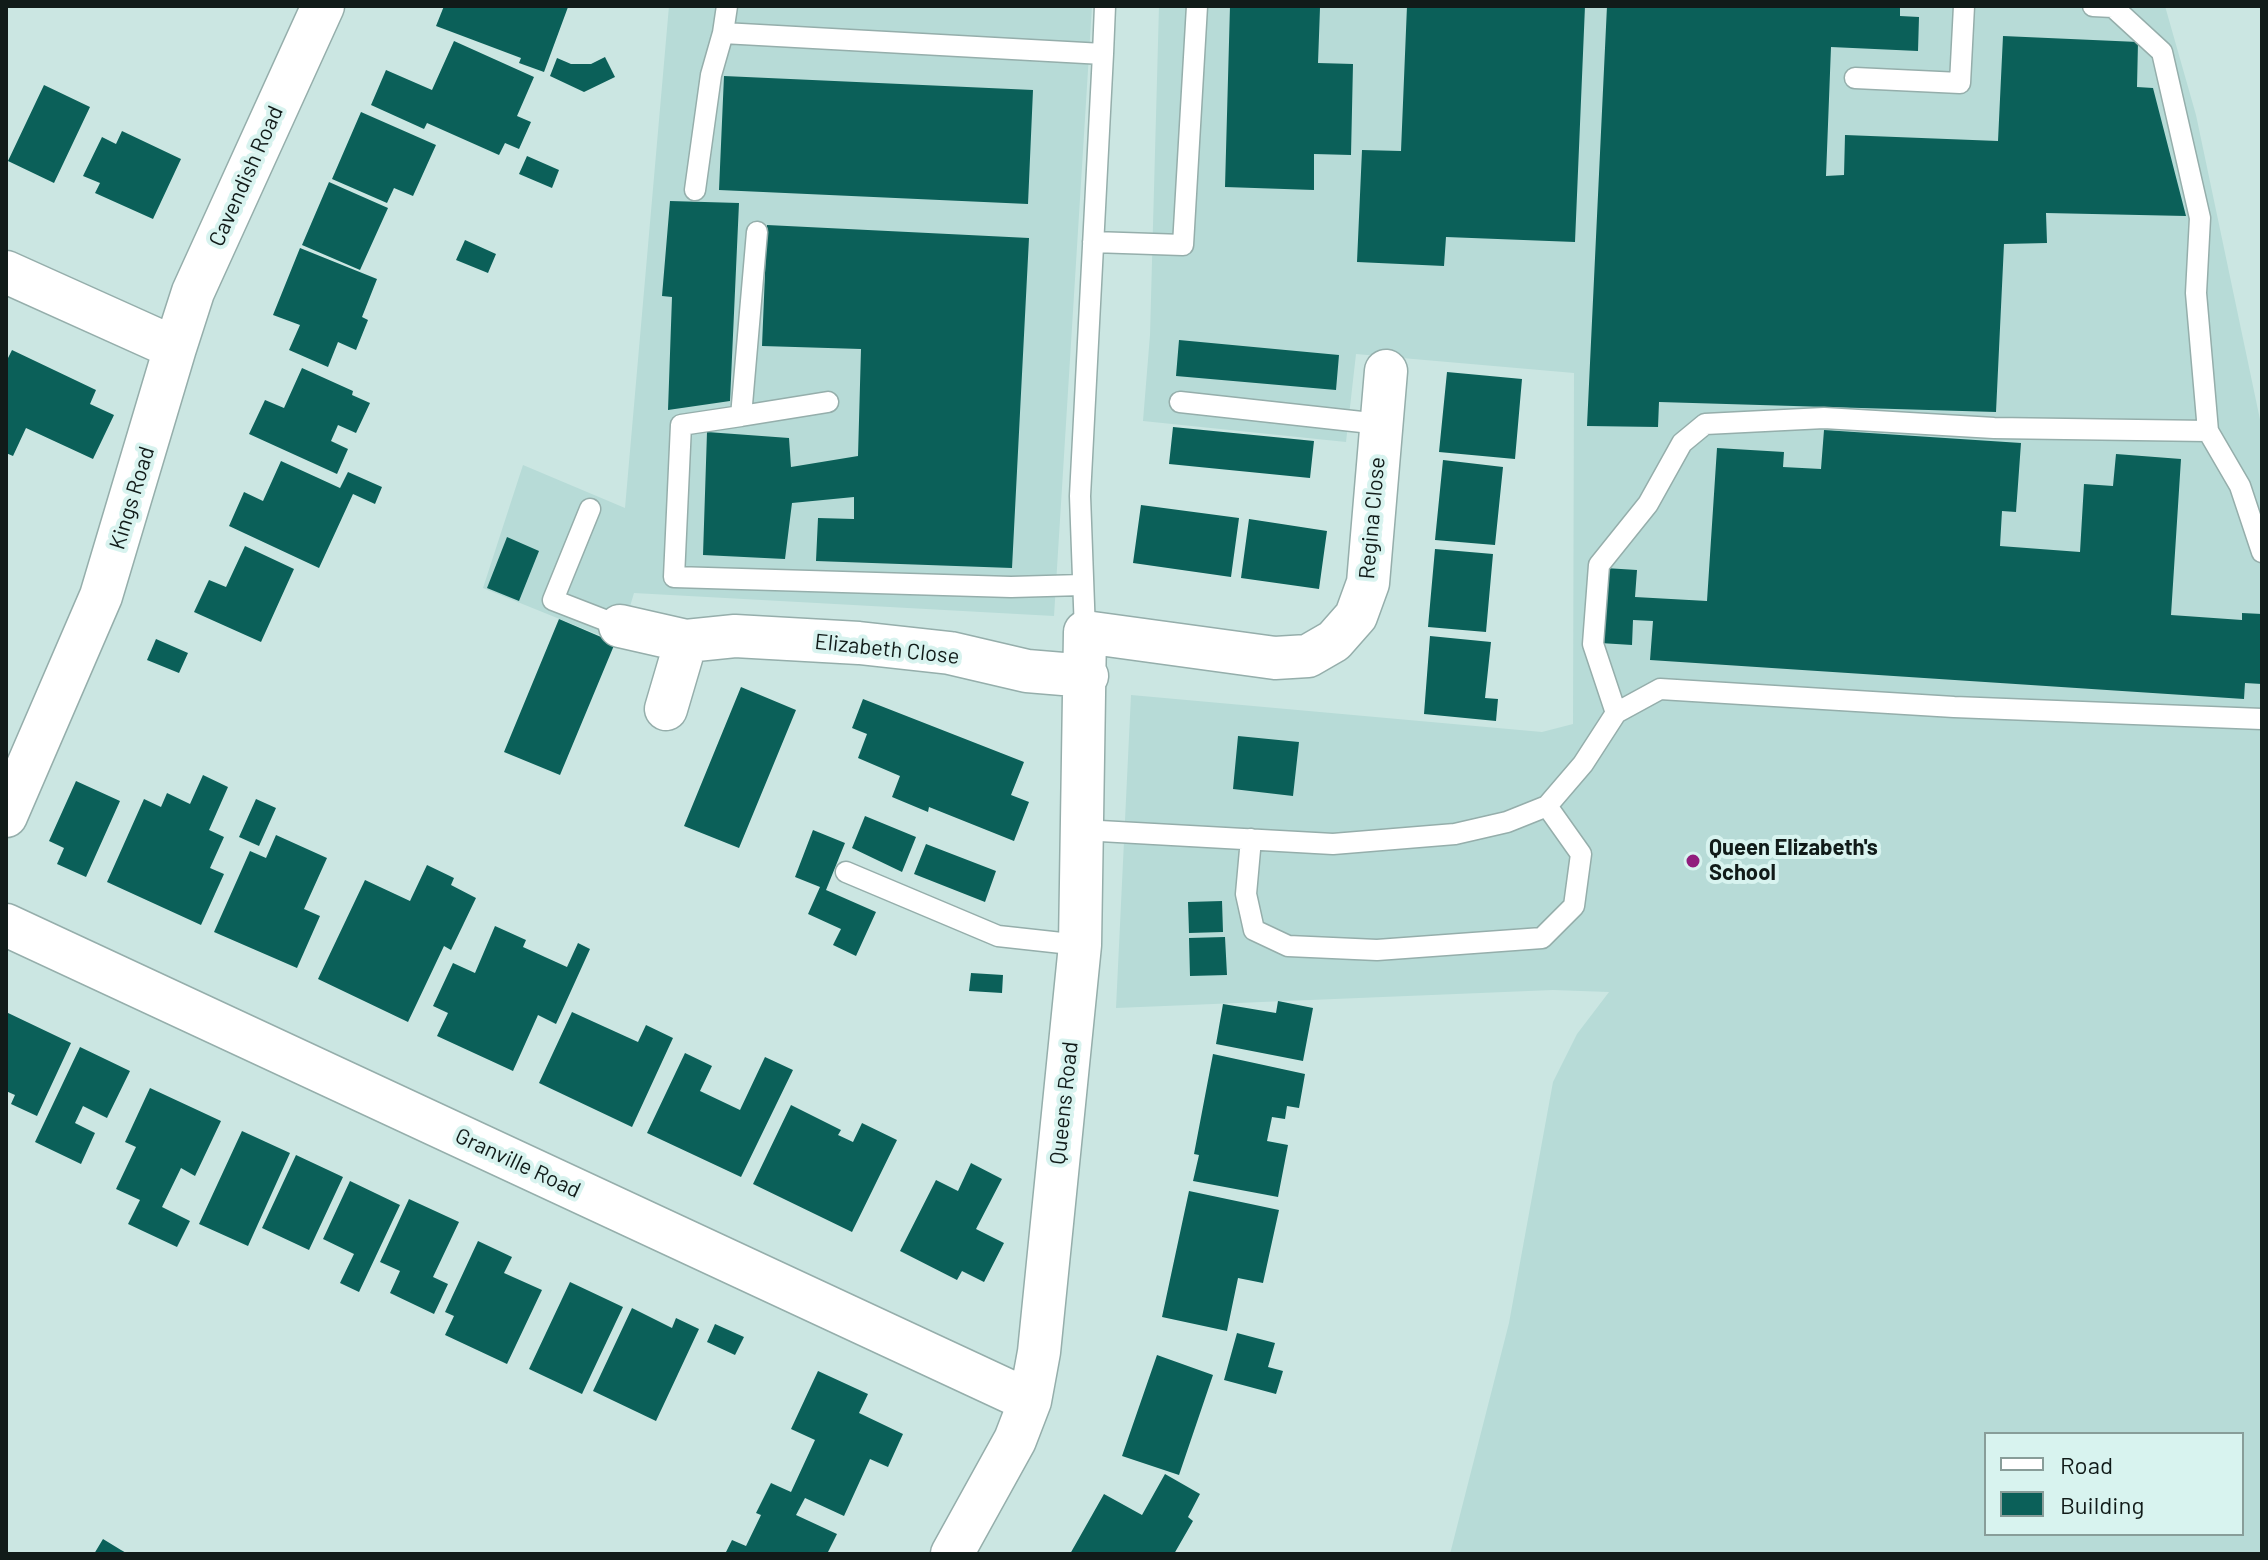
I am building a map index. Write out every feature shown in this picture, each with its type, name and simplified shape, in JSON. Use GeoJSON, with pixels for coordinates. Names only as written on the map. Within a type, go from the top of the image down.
{"type":"FeatureCollection","features":[{"type":"Feature","properties":{"kind":"street","name":"Cavendish Road"},"geometry":{"type":"LineString","coordinates":[[175,348],[193,292],[323,6]]}},
{"type":"Feature","properties":{"kind":"street"},"geometry":{"type":"LineString","coordinates":[[6,272],[175,348]]}},
{"type":"Feature","properties":{"kind":"street","name":"Kings Road"},"geometry":{"type":"LineString","coordinates":[[6,816],[101,596],[175,348]]}},
{"type":"Feature","properties":{"kind":"street","name":"Regina Close"},"geometry":{"type":"LineString","coordinates":[[1085,632],[1275,658],[1308,656],[1334,641],[1356,616],[1368,583],[1386,371]]}},
{"type":"Feature","properties":{"kind":"street","name":"Elizabeth Close"},"geometry":{"type":"LineString","coordinates":[[620,626],[686,641],[735,636],[859,643],[950,653],[1027,671],[1087,676]]}},
{"type":"Feature","properties":{"kind":"street","name":"Queens Road"},"geometry":{"type":"LineString","coordinates":[[952,1554],[1015,1440],[1030,1401],[1039,1352],[1080,945],[1087,676],[1085,632]]}},
{"type":"Feature","properties":{"kind":"street"},"geometry":{"type":"LineString","coordinates":[[666,709],[686,641]]}},
{"type":"Feature","properties":{"kind":"street","name":"Granville Road"},"geometry":{"type":"LineString","coordinates":[[6,925],[1030,1401]]}},
{"type":"Feature","properties":{"kind":"lane"},"geometry":{"type":"LineString","coordinates":[[695,190],[711,75],[727,6]]}},
{"type":"Feature","properties":{"kind":"lane"},"geometry":{"type":"LineString","coordinates":[[1085,632],[1080,496],[1105,6]]}},
{"type":"Feature","properties":{"kind":"lane"},"geometry":{"type":"LineString","coordinates":[[1093,242],[1183,245],[1197,6]]}},
{"type":"Feature","properties":{"kind":"lane"},"geometry":{"type":"LineString","coordinates":[[1855,78],[1960,83],[1964,6]]}},
{"type":"Feature","properties":{"kind":"lane"},"geometry":{"type":"LineString","coordinates":[[2093,6],[2113,7],[2162,52],[2200,218],[2196,293],[2208,431],[2240,486],[2262,552]]}},
{"type":"Feature","properties":{"kind":"lane"},"geometry":{"type":"LineString","coordinates":[[723,33],[1103,54]]}},
{"type":"Feature","properties":{"kind":"lane"},"geometry":{"type":"LineString","coordinates":[[741,416],[757,232]]}},
{"type":"Feature","properties":{"kind":"lane"},"geometry":{"type":"LineString","coordinates":[[828,402],[681,425],[674,577],[1011,587],[1082,585]]}},
{"type":"Feature","properties":{"kind":"lane"},"geometry":{"type":"LineString","coordinates":[[1180,402],[1380,424]]}},
{"type":"Feature","properties":{"kind":"lane"},"geometry":{"type":"LineString","coordinates":[[1616,713],[1593,644],[1599,565],[1648,504],[1682,443],[1705,424],[1824,418],[1994,428],[2208,431]]}},
{"type":"Feature","properties":{"kind":"lane"},"geometry":{"type":"LineString","coordinates":[[590,509],[553,600],[620,626]]}},
{"type":"Feature","properties":{"kind":"lane"},"geometry":{"type":"LineString","coordinates":[[1082,830],[1333,844],[1455,834],[1507,822],[1547,806],[1583,764],[1616,713],[1660,689],[1954,707],[2262,719]]}},
{"type":"Feature","properties":{"kind":"lane"},"geometry":{"type":"LineString","coordinates":[[1251,839],[1246,894],[1254,930],[1288,946],[1377,950],[1542,938],[1574,906],[1581,854],[1547,806]]}},
{"type":"Feature","properties":{"kind":"lane"},"geometry":{"type":"LineString","coordinates":[[846,872],[998,936],[1080,945]]}},
{"type":"Feature","properties":{"kind":"shaded area"},"geometry":{"type":"Polygon","coordinates":[[[669,6],[1092,6],[1054,616],[634,593],[619,643],[483,588],[523,465],[625,508],[669,6]]]}},
{"type":"Feature","properties":{"kind":"shaded area","name":"Queen Elizabeth's School"},"geometry":{"type":"Polygon","coordinates":[[[1159,6],[2165,6],[2196,115],[2262,429],[2262,1554],[1450,1554],[1509,1323],[1553,1082],[1577,1034],[1609,992],[1553,990],[1116,1008],[1131,695],[1542,732],[1573,724],[1574,373],[1356,354],[1346,442],[1143,421],[1150,335],[1159,6]]]}},
{"type":"Feature","properties":{"kind":"building"},"geometry":{"type":"Polygon","coordinates":[[[444,6],[568,7],[544,72],[519,63],[521,58],[436,26],[444,6]]]}},
{"type":"Feature","properties":{"kind":"building"},"geometry":{"type":"Polygon","coordinates":[[[1230,6],[1320,8],[1318,63],[1353,64],[1351,155],[1314,154],[1314,190],[1225,187],[1230,6]]]}},
{"type":"Feature","properties":{"kind":"building"},"geometry":{"type":"Polygon","coordinates":[[[1407,6],[1585,6],[1575,242],[1446,237],[1444,266],[1357,262],[1362,150],[1401,151],[1407,6]]]}},
{"type":"Feature","properties":{"kind":"building"},"geometry":{"type":"Polygon","coordinates":[[[1607,6],[1900,6],[1900,16],[1919,17],[1918,51],[1831,47],[1826,176],[1844,175],[1845,135],[1998,141],[2003,36],[2138,42],[2137,87],[2153,88],[2186,216],[2046,213],[2047,243],[2004,244],[1996,412],[1659,402],[1658,427],[1587,426],[1607,6]]]}},
{"type":"Feature","properties":{"kind":"building"},"geometry":{"type":"Polygon","coordinates":[[[454,41],[534,77],[517,116],[531,122],[519,149],[505,143],[499,155],[427,123],[424,129],[371,105],[386,70],[432,90],[454,41]]]}},
{"type":"Feature","properties":{"kind":"building"},"geometry":{"type":"Polygon","coordinates":[[[605,57],[615,77],[584,92],[550,76],[557,58],[571,64],[591,64],[605,57]]]}},
{"type":"Feature","properties":{"kind":"building"},"geometry":{"type":"Polygon","coordinates":[[[724,76],[1033,90],[1028,204],[719,190],[724,76]]]}},
{"type":"Feature","properties":{"kind":"building"},"geometry":{"type":"Polygon","coordinates":[[[44,85],[90,107],[54,183],[8,161],[44,85]]]}},
{"type":"Feature","properties":{"kind":"building"},"geometry":{"type":"Polygon","coordinates":[[[361,112],[436,145],[413,196],[394,188],[387,203],[332,179],[361,112]]]}},
{"type":"Feature","properties":{"kind":"building"},"geometry":{"type":"Polygon","coordinates":[[[122,131],[181,159],[153,219],[95,193],[100,183],[83,176],[102,137],[116,144],[122,131]]]}},
{"type":"Feature","properties":{"kind":"building"},"geometry":{"type":"Polygon","coordinates":[[[527,156],[559,170],[552,188],[519,174],[527,156]]]}},
{"type":"Feature","properties":{"kind":"building"},"geometry":{"type":"Polygon","coordinates":[[[329,182],[388,208],[360,270],[302,245],[329,182]]]}},
{"type":"Feature","properties":{"kind":"building"},"geometry":{"type":"Polygon","coordinates":[[[670,201],[739,203],[730,401],[668,410],[672,297],[662,296],[670,201]]]}},
{"type":"Feature","properties":{"kind":"building"},"geometry":{"type":"Polygon","coordinates":[[[767,225],[1029,238],[1012,568],[816,561],[818,518],[854,519],[854,497],[792,503],[785,559],[703,555],[707,432],[789,438],[791,467],[858,456],[861,349],[762,346],[767,225]]]}},
{"type":"Feature","properties":{"kind":"building"},"geometry":{"type":"Polygon","coordinates":[[[465,240],[496,254],[488,273],[456,260],[465,240]]]}},
{"type":"Feature","properties":{"kind":"building"},"geometry":{"type":"Polygon","coordinates":[[[300,248],[377,279],[362,317],[368,320],[356,350],[338,342],[328,367],[289,350],[300,325],[273,315],[300,248]]]}},
{"type":"Feature","properties":{"kind":"building"},"geometry":{"type":"Polygon","coordinates":[[[1179,340],[1339,355],[1336,390],[1176,376],[1179,340]]]}},
{"type":"Feature","properties":{"kind":"building"},"geometry":{"type":"Polygon","coordinates":[[[12,350],[96,390],[90,404],[114,415],[93,459],[26,428],[13,456],[6,453],[6,362],[12,350]]]}},
{"type":"Feature","properties":{"kind":"building"},"geometry":{"type":"Polygon","coordinates":[[[302,368],[353,391],[352,395],[370,403],[356,433],[338,425],[331,441],[348,449],[337,474],[249,434],[265,400],[284,408],[302,368]]]}},
{"type":"Feature","properties":{"kind":"building"},"geometry":{"type":"Polygon","coordinates":[[[1447,372],[1522,379],[1515,459],[1439,452],[1447,372]]]}},
{"type":"Feature","properties":{"kind":"building"},"geometry":{"type":"Polygon","coordinates":[[[1173,427],[1314,441],[1310,478],[1169,464],[1173,427]]]}},
{"type":"Feature","properties":{"kind":"building"},"geometry":{"type":"Polygon","coordinates":[[[1824,430],[2021,443],[2016,512],[2002,511],[2000,546],[2080,552],[2084,484],[2113,486],[2116,454],[2181,459],[2171,615],[2242,620],[2242,613],[2262,614],[2262,684],[2245,683],[2244,699],[1650,660],[1653,621],[1633,620],[1632,645],[1600,643],[1605,568],[1637,570],[1635,597],[1707,601],[1717,448],[1784,452],[1783,467],[1821,469],[1824,430]]]}},
{"type":"Feature","properties":{"kind":"building"},"geometry":{"type":"Polygon","coordinates":[[[1443,460],[1503,467],[1495,545],[1435,540],[1443,460]]]}},
{"type":"Feature","properties":{"kind":"building"},"geometry":{"type":"Polygon","coordinates":[[[281,461],[340,488],[348,472],[382,487],[375,504],[353,494],[319,568],[229,526],[244,492],[263,501],[281,461]]]}},
{"type":"Feature","properties":{"kind":"building"},"geometry":{"type":"Polygon","coordinates":[[[1141,505],[1239,518],[1231,577],[1133,563],[1141,505]]]}},
{"type":"Feature","properties":{"kind":"building"},"geometry":{"type":"Polygon","coordinates":[[[1249,519],[1327,531],[1319,589],[1241,578],[1249,519]]]}},
{"type":"Feature","properties":{"kind":"building"},"geometry":{"type":"Polygon","coordinates":[[[507,537],[539,551],[519,601],[487,588],[507,537]]]}},
{"type":"Feature","properties":{"kind":"building"},"geometry":{"type":"Polygon","coordinates":[[[245,546],[294,569],[261,642],[194,612],[209,580],[226,587],[245,546]]]}},
{"type":"Feature","properties":{"kind":"building"},"geometry":{"type":"Polygon","coordinates":[[[1435,549],[1493,554],[1486,632],[1428,627],[1435,549]]]}},
{"type":"Feature","properties":{"kind":"building"},"geometry":{"type":"Polygon","coordinates":[[[559,619],[615,643],[560,775],[504,752],[559,619]]]}},
{"type":"Feature","properties":{"kind":"building"},"geometry":{"type":"Polygon","coordinates":[[[1430,636],[1491,642],[1485,698],[1498,699],[1496,721],[1424,714],[1430,636]]]}},
{"type":"Feature","properties":{"kind":"building"},"geometry":{"type":"Polygon","coordinates":[[[156,639],[188,653],[179,673],[147,660],[156,639]]]}},
{"type":"Feature","properties":{"kind":"building"},"geometry":{"type":"Polygon","coordinates":[[[741,687],[796,710],[739,848],[684,826],[741,687]]]}},
{"type":"Feature","properties":{"kind":"building"},"geometry":{"type":"Polygon","coordinates":[[[863,699],[1024,762],[1011,795],[1029,802],[1014,841],[929,807],[928,812],[892,797],[900,776],[858,758],[867,734],[852,728],[863,699]]]}},
{"type":"Feature","properties":{"kind":"building"},"geometry":{"type":"Polygon","coordinates":[[[1238,736],[1299,742],[1293,796],[1233,789],[1238,736]]]}},
{"type":"Feature","properties":{"kind":"building"},"geometry":{"type":"Polygon","coordinates":[[[203,775],[228,787],[209,830],[224,837],[210,868],[224,874],[201,925],[107,882],[144,799],[161,807],[167,793],[190,804],[203,775]]]}},
{"type":"Feature","properties":{"kind":"building"},"geometry":{"type":"Polygon","coordinates":[[[76,781],[120,801],[86,877],[57,864],[64,848],[49,841],[76,781]]]}},
{"type":"Feature","properties":{"kind":"building"},"geometry":{"type":"Polygon","coordinates":[[[256,799],[276,808],[259,846],[239,837],[256,799]]]}},
{"type":"Feature","properties":{"kind":"building"},"geometry":{"type":"Polygon","coordinates":[[[865,816],[916,837],[902,872],[852,848],[865,816]]]}},
{"type":"Feature","properties":{"kind":"building"},"geometry":{"type":"Polygon","coordinates":[[[813,830],[845,843],[826,890],[876,912],[856,956],[833,945],[841,929],[808,914],[820,887],[795,877],[813,830]]]}},
{"type":"Feature","properties":{"kind":"building"},"geometry":{"type":"Polygon","coordinates":[[[276,835],[327,858],[304,909],[320,916],[297,968],[214,932],[250,851],[266,858],[276,835]]]}},
{"type":"Feature","properties":{"kind":"building"},"geometry":{"type":"Polygon","coordinates":[[[926,844],[996,871],[985,902],[914,874],[926,844]]]}},
{"type":"Feature","properties":{"kind":"building"},"geometry":{"type":"Polygon","coordinates":[[[427,865],[454,878],[451,885],[476,898],[451,950],[444,946],[408,1022],[318,979],[365,880],[410,901],[427,865]]]}},
{"type":"Feature","properties":{"kind":"building"},"geometry":{"type":"Polygon","coordinates":[[[1222,901],[1223,932],[1189,933],[1188,902],[1222,901]]]}},
{"type":"Feature","properties":{"kind":"building"},"geometry":{"type":"Polygon","coordinates":[[[495,926],[526,940],[523,947],[567,967],[578,943],[590,949],[556,1024],[538,1015],[513,1071],[437,1036],[448,1013],[433,1006],[453,963],[475,973],[495,926]]]}},
{"type":"Feature","properties":{"kind":"building"},"geometry":{"type":"Polygon","coordinates":[[[1225,937],[1227,975],[1190,976],[1189,938],[1225,937]]]}},
{"type":"Feature","properties":{"kind":"building"},"geometry":{"type":"Polygon","coordinates":[[[971,973],[1003,975],[1002,993],[969,991],[971,973]]]}},
{"type":"Feature","properties":{"kind":"building"},"geometry":{"type":"Polygon","coordinates":[[[1278,1001],[1313,1008],[1303,1061],[1216,1044],[1223,1004],[1276,1013],[1278,1001]]]}},
{"type":"Feature","properties":{"kind":"building"},"geometry":{"type":"Polygon","coordinates":[[[6,1012],[71,1043],[37,1116],[11,1104],[15,1095],[6,1091],[6,1012]]]}},
{"type":"Feature","properties":{"kind":"building"},"geometry":{"type":"Polygon","coordinates":[[[572,1012],[638,1042],[646,1025],[673,1038],[632,1127],[539,1083],[572,1012]]]}},
{"type":"Feature","properties":{"kind":"building"},"geometry":{"type":"Polygon","coordinates":[[[80,1047],[130,1071],[107,1118],[83,1106],[75,1123],[95,1133],[81,1164],[35,1142],[80,1047]]]}},
{"type":"Feature","properties":{"kind":"building"},"geometry":{"type":"Polygon","coordinates":[[[685,1053],[712,1066],[700,1091],[740,1110],[765,1057],[793,1070],[741,1177],[647,1133],[685,1053]]]}},
{"type":"Feature","properties":{"kind":"building"},"geometry":{"type":"Polygon","coordinates":[[[1213,1054],[1305,1074],[1299,1108],[1287,1106],[1285,1119],[1272,1117],[1267,1141],[1288,1145],[1278,1197],[1193,1181],[1199,1155],[1194,1154],[1213,1054]]]}},
{"type":"Feature","properties":{"kind":"building"},"geometry":{"type":"Polygon","coordinates":[[[150,1088],[221,1121],[195,1176],[181,1168],[162,1207],[190,1221],[177,1247],[128,1224],[140,1200],[116,1189],[136,1147],[125,1142],[150,1088]]]}},
{"type":"Feature","properties":{"kind":"building"},"geometry":{"type":"Polygon","coordinates":[[[791,1105],[841,1130],[838,1135],[853,1142],[862,1123],[897,1140],[852,1232],[753,1184],[791,1105]]]}},
{"type":"Feature","properties":{"kind":"building"},"geometry":{"type":"Polygon","coordinates":[[[242,1131],[290,1153],[248,1246],[199,1224],[242,1131]]]}},
{"type":"Feature","properties":{"kind":"building"},"geometry":{"type":"Polygon","coordinates":[[[296,1155],[343,1177],[309,1250],[262,1228],[296,1155]]]}},
{"type":"Feature","properties":{"kind":"building"},"geometry":{"type":"Polygon","coordinates":[[[971,1163],[1002,1179],[976,1229],[1004,1243],[984,1282],[962,1271],[957,1280],[900,1251],[936,1180],[958,1191],[971,1163]]]}},
{"type":"Feature","properties":{"kind":"building"},"geometry":{"type":"Polygon","coordinates":[[[350,1181],[400,1205],[359,1292],[340,1283],[354,1254],[323,1239],[350,1181]]]}},
{"type":"Feature","properties":{"kind":"building"},"geometry":{"type":"Polygon","coordinates":[[[1189,1191],[1279,1210],[1263,1283],[1238,1278],[1227,1331],[1162,1317],[1189,1191]]]}},
{"type":"Feature","properties":{"kind":"building"},"geometry":{"type":"Polygon","coordinates":[[[409,1199],[459,1222],[433,1277],[448,1284],[434,1314],[390,1293],[400,1271],[380,1262],[409,1199]]]}},
{"type":"Feature","properties":{"kind":"building"},"geometry":{"type":"Polygon","coordinates":[[[478,1241],[512,1257],[504,1273],[542,1290],[507,1364],[445,1335],[454,1316],[445,1312],[478,1241]]]}},
{"type":"Feature","properties":{"kind":"building"},"geometry":{"type":"Polygon","coordinates":[[[570,1282],[623,1307],[582,1394],[529,1369],[570,1282]]]}},
{"type":"Feature","properties":{"kind":"building"},"geometry":{"type":"Polygon","coordinates":[[[632,1308],[672,1328],[676,1318],[699,1329],[656,1421],[593,1391],[632,1308]]]}},
{"type":"Feature","properties":{"kind":"building"},"geometry":{"type":"Polygon","coordinates":[[[715,1324],[744,1337],[735,1355],[707,1342],[715,1324]]]}},
{"type":"Feature","properties":{"kind":"building"},"geometry":{"type":"Polygon","coordinates":[[[1237,1333],[1275,1343],[1268,1367],[1283,1371],[1276,1394],[1224,1380],[1237,1333]]]}},
{"type":"Feature","properties":{"kind":"building"},"geometry":{"type":"Polygon","coordinates":[[[1157,1355],[1213,1375],[1179,1475],[1122,1456],[1157,1355]]]}},
{"type":"Feature","properties":{"kind":"building"},"geometry":{"type":"Polygon","coordinates":[[[818,1371],[868,1394],[859,1413],[903,1434],[888,1467],[870,1459],[844,1516],[805,1498],[796,1515],[837,1534],[827,1554],[725,1554],[732,1540],[746,1546],[761,1515],[756,1513],[771,1483],[791,1492],[815,1440],[791,1429],[818,1371]]]}},
{"type":"Feature","properties":{"kind":"building"},"geometry":{"type":"Polygon","coordinates":[[[1165,1474],[1200,1494],[1188,1517],[1193,1521],[1174,1554],[1070,1554],[1104,1494],[1142,1515],[1165,1474]]]}},
{"type":"Feature","properties":{"kind":"building"},"geometry":{"type":"Polygon","coordinates":[[[103,1539],[121,1550],[128,1554],[94,1554],[103,1539]]]}},
{"type":"Feature","properties":{"kind":"place","name":"Queen Elizabeth's School"},"geometry":{"type":"Point","coordinates":[1693,861]}}]}
